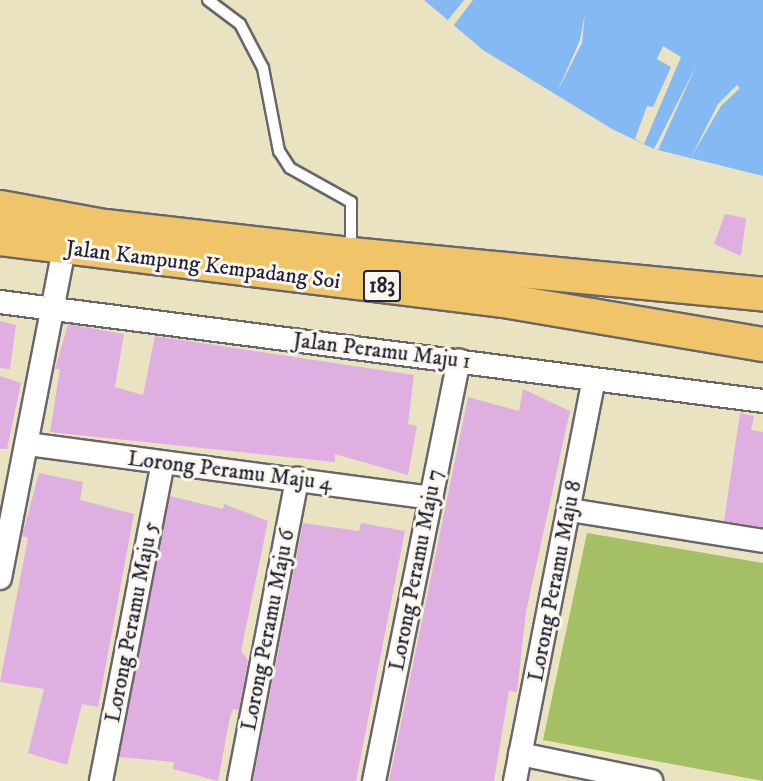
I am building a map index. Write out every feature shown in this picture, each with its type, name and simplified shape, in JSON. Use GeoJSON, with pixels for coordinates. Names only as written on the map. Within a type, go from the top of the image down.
{"type":"FeatureCollection","features":[{"type":"Feature","properties":{"kind":"highway","name":"Jalan Kampung Kempadang Soi"},"geometry":{"type":"LineString","coordinates":[[0,207],[105,226],[351,254],[763,294]]}},
{"type":"Feature","properties":{"kind":"highway","name":"Jalan Kampung Kempadang Soi"},"geometry":{"type":"LineString","coordinates":[[0,238],[64,249],[503,300],[763,344]]}},
{"type":"Feature","properties":{"kind":"street"},"geometry":{"type":"LineString","coordinates":[[0,578],[55,307],[64,249]]}},
{"type":"Feature","properties":{"kind":"street","name":"Jalan Peramu Maju 1"},"geometry":{"type":"LineString","coordinates":[[0,302],[55,307],[763,401]]}},
{"type":"Feature","properties":{"kind":"street","name":"Lorong Peramu Maju 7"},"geometry":{"type":"LineString","coordinates":[[374,781],[459,360]]}},
{"type":"Feature","properties":{"kind":"street","name":"Lorong Peramu Maju 8"},"geometry":{"type":"LineString","coordinates":[[514,781],[570,510],[594,380]]}},
{"type":"Feature","properties":{"kind":"street","name":"Lorong Peramu Maju 4"},"geometry":{"type":"LineString","coordinates":[[28,444],[431,498]]}},
{"type":"Feature","properties":{"kind":"street","name":"Lorong Peramu Maju 5"},"geometry":{"type":"LineString","coordinates":[[101,781],[163,463]]}},
{"type":"Feature","properties":{"kind":"street","name":"Lorong Peramu Maju 6"},"geometry":{"type":"LineString","coordinates":[[240,781],[297,479]]}},
{"type":"Feature","properties":{"kind":"street"},"geometry":{"type":"LineString","coordinates":[[570,510],[763,541]]}},
{"type":"Feature","properties":{"kind":"street"},"geometry":{"type":"LineString","coordinates":[[520,754],[651,781]]}},
{"type":"Feature","properties":{"kind":"lane"},"geometry":{"type":"LineString","coordinates":[[208,0],[240,24],[263,68],[279,151],[290,168],[351,202],[351,254]]}},
{"type":"Feature","properties":{"kind":"green space"},"geometry":{"type":"Polygon","coordinates":[[[587,533],[763,563],[763,781],[543,740],[587,533]]]}},
{"type":"Feature","properties":{"kind":"water"},"geometry":{"type":"Polygon","coordinates":[[[424,0],[763,0],[763,176],[654,149],[612,129],[483,50],[424,0]]]}},
{"type":"Feature","properties":{"kind":"pier"},"geometry":{"type":"Polygon","coordinates":[[[464,0],[473,0],[453,26],[447,21],[464,0]]]}},
{"type":"Feature","properties":{"kind":"pier"},"geometry":{"type":"Polygon","coordinates":[[[585,13],[582,43],[557,92],[580,40],[585,13]]]}},
{"type":"Feature","properties":{"kind":"pier"},"geometry":{"type":"Polygon","coordinates":[[[663,46],[681,57],[644,144],[635,139],[647,106],[653,107],[671,67],[657,59],[663,46]]]}},
{"type":"Feature","properties":{"kind":"pier"},"geometry":{"type":"Polygon","coordinates":[[[697,64],[658,150],[654,149],[697,64]]]}},
{"type":"Feature","properties":{"kind":"pier"},"geometry":{"type":"Polygon","coordinates":[[[737,85],[740,88],[721,106],[690,159],[718,104],[737,85]]]}},
{"type":"Feature","properties":{"kind":"building"},"geometry":{"type":"Polygon","coordinates":[[[725,214],[746,218],[741,256],[714,244],[725,214]]]}},
{"type":"Feature","properties":{"kind":"building"},"geometry":{"type":"Polygon","coordinates":[[[0,321],[16,325],[10,369],[0,368],[0,321]]]}},
{"type":"Feature","properties":{"kind":"building"},"geometry":{"type":"Polygon","coordinates":[[[68,324],[124,334],[115,387],[143,395],[155,336],[414,375],[408,424],[417,426],[408,475],[335,454],[335,462],[50,432],[60,369],[55,369],[68,324]]]}},
{"type":"Feature","properties":{"kind":"building"},"geometry":{"type":"Polygon","coordinates":[[[0,376],[21,383],[7,449],[0,449],[0,376]]]}},
{"type":"Feature","properties":{"kind":"building"},"geometry":{"type":"Polygon","coordinates":[[[523,389],[570,411],[526,612],[517,692],[509,691],[494,781],[389,781],[468,397],[519,411],[523,389]]]}},
{"type":"Feature","properties":{"kind":"building"},"geometry":{"type":"Polygon","coordinates":[[[740,413],[754,416],[751,430],[763,432],[763,527],[724,521],[740,413]]]}},
{"type":"Feature","properties":{"kind":"building"},"geometry":{"type":"Polygon","coordinates":[[[39,473],[83,482],[80,500],[134,514],[98,707],[82,704],[67,765],[28,753],[44,689],[0,682],[28,538],[22,536],[39,473]]]}},
{"type":"Feature","properties":{"kind":"building"},"geometry":{"type":"Polygon","coordinates":[[[170,496],[223,509],[224,504],[268,521],[241,651],[248,660],[239,710],[233,709],[230,717],[218,781],[173,769],[174,762],[119,757],[170,496]]]}},
{"type":"Feature","properties":{"kind":"building"},"geometry":{"type":"Polygon","coordinates":[[[303,523],[359,531],[361,523],[405,531],[356,781],[253,781],[303,523]]]}}]}
